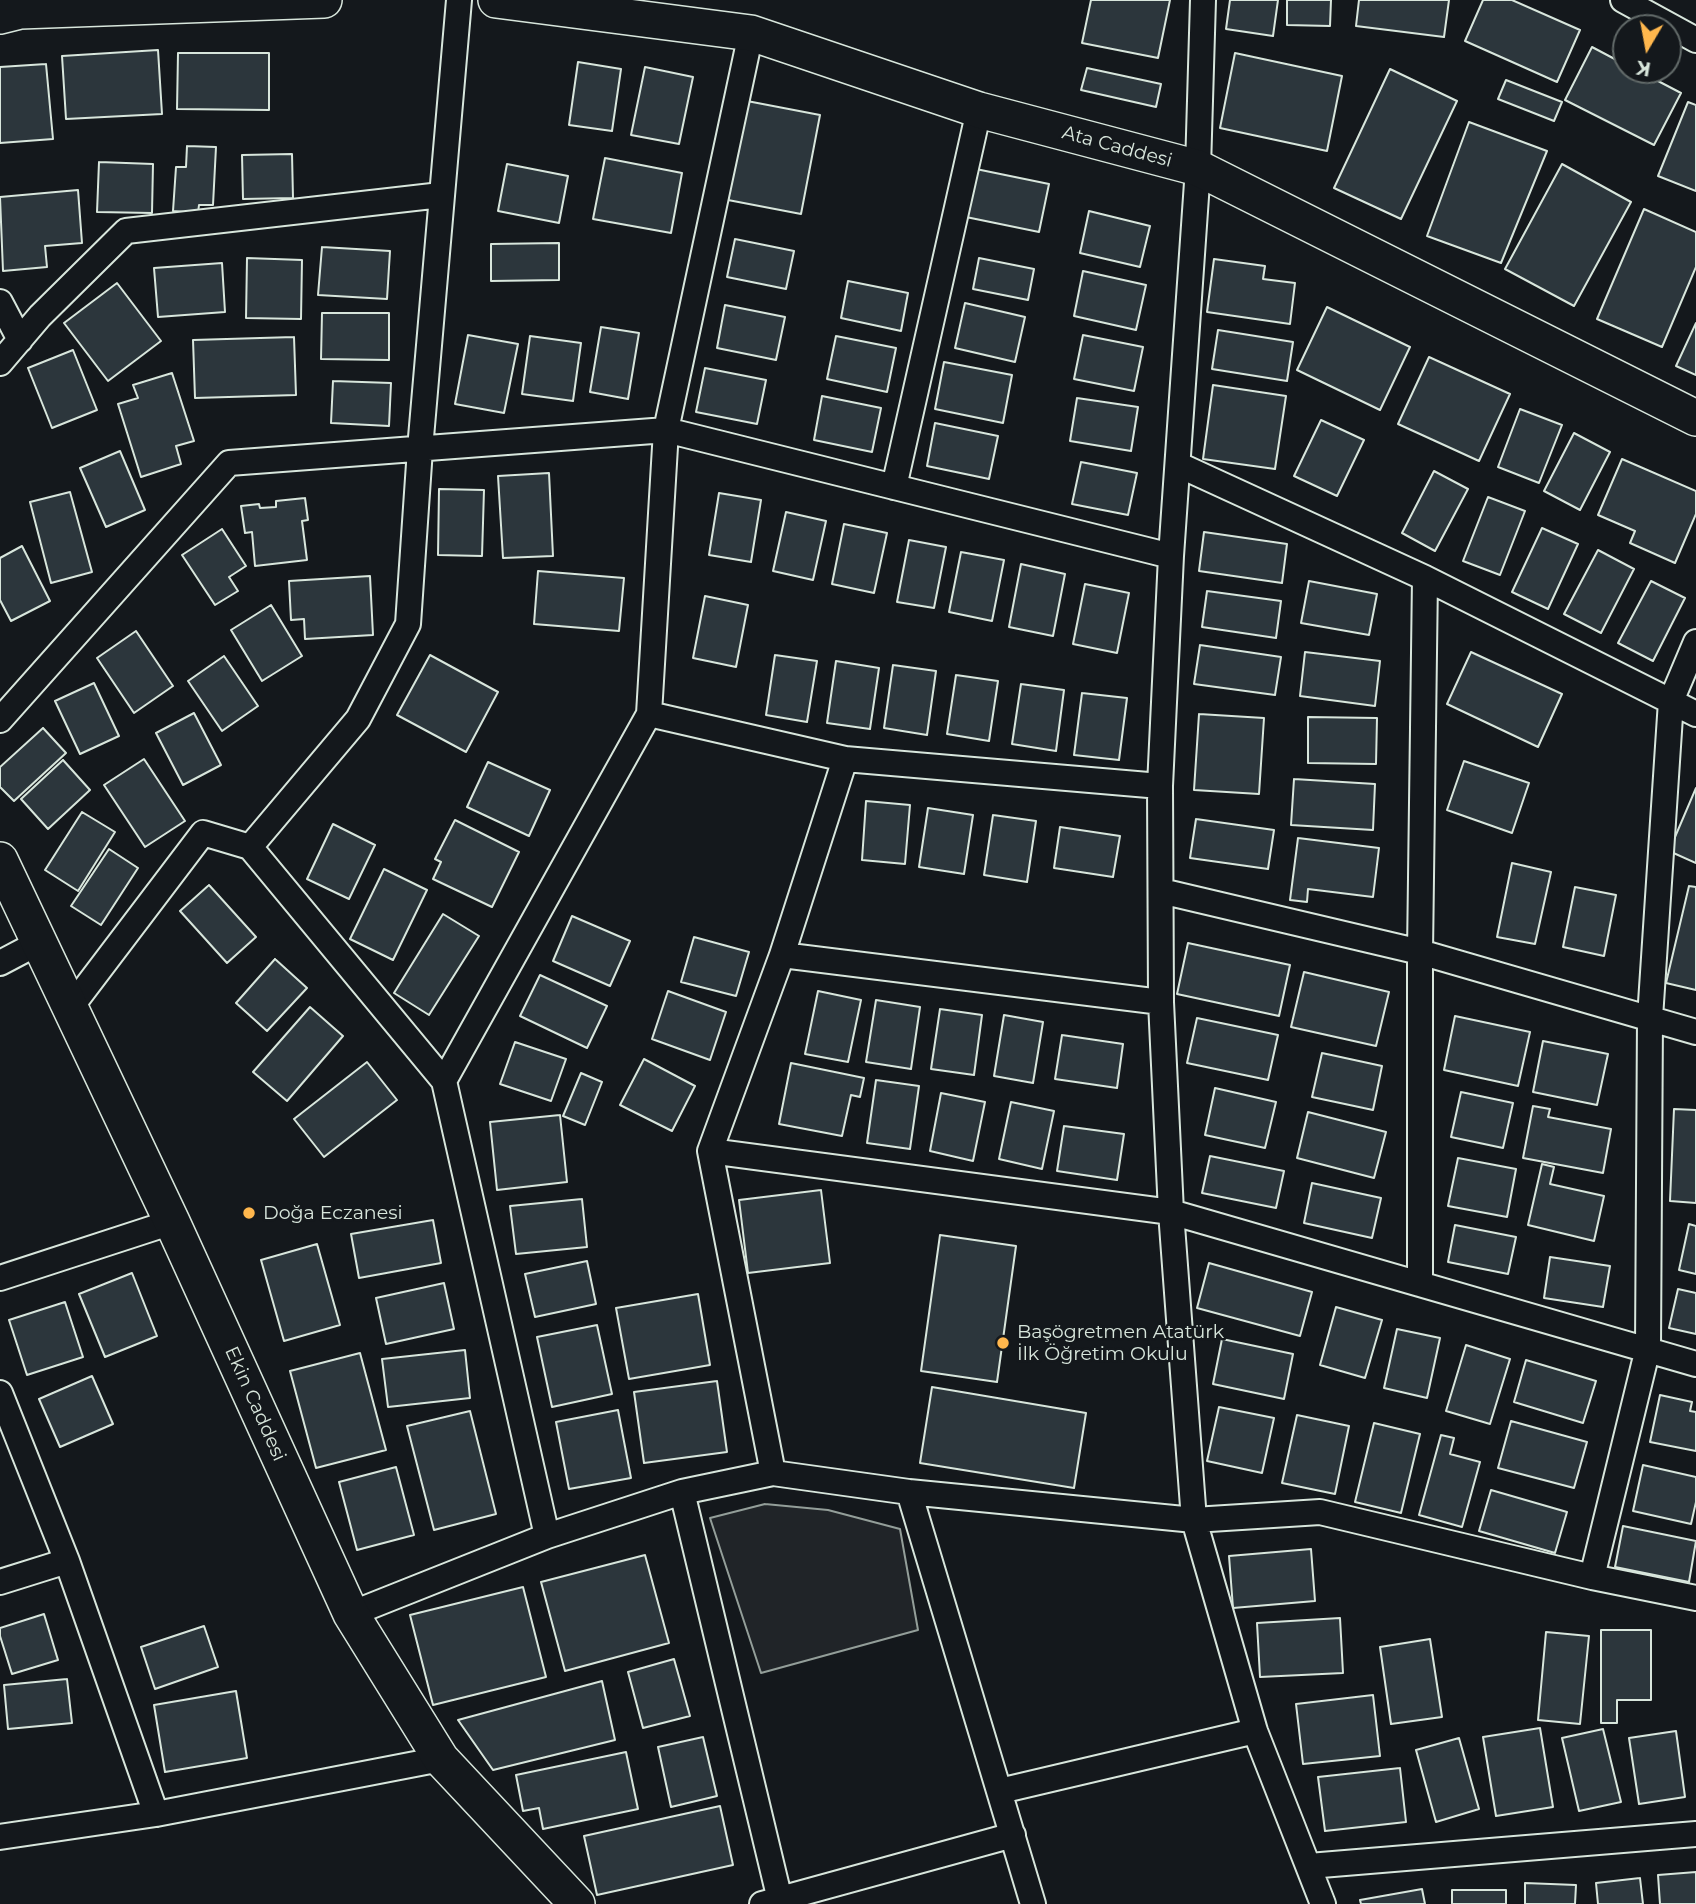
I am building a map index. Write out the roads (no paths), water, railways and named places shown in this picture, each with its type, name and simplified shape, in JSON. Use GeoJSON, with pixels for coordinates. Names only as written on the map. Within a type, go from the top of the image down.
{"type":"FeatureCollection","features":[{"type":"Feature","properties":{"kind":"street"},"geometry":{"type":"LineString","coordinates":[[0,16],[20,11],[324,0]]}},
{"type":"Feature","properties":{"kind":"street"},"geometry":{"type":"LineString","coordinates":[[250,848],[358,719],[408,624],[458,0]]}},
{"type":"Feature","properties":{"kind":"street","name":"Ata Caddesi"},"geometry":{"type":"LineString","coordinates":[[499,0],[751,33],[979,110],[1198,169],[1696,418]]}},
{"type":"Feature","properties":{"kind":"street"},"geometry":{"type":"LineString","coordinates":[[1203,0],[1198,169],[1171,556],[1160,786],[1161,1002],[1171,1212],[1194,1520],[1255,1731],[1323,1904]]}},
{"type":"Feature","properties":{"kind":"street"},"geometry":{"type":"LineString","coordinates":[[1623,0],[1696,40]]}},
{"type":"Feature","properties":{"kind":"street"},"geometry":{"type":"LineString","coordinates":[[444,1081],[649,714],[666,430],[751,33]]}},
{"type":"Feature","properties":{"kind":"street"},"geometry":{"type":"LineString","coordinates":[[894,487],[979,110]]}},
{"type":"Feature","properties":{"kind":"street"},"geometry":{"type":"LineString","coordinates":[[0,363],[40,316],[126,230],[441,194]]}},
{"type":"Feature","properties":{"kind":"street"},"geometry":{"type":"LineString","coordinates":[[0,302],[20,340]]}},
{"type":"Feature","properties":{"kind":"street"},"geometry":{"type":"LineString","coordinates":[[0,720],[229,463],[666,430],[1171,556]]}},
{"type":"Feature","properties":{"kind":"street"},"geometry":{"type":"LineString","coordinates":[[1179,465],[1425,578],[1696,714]]}},
{"type":"Feature","properties":{"kind":"street"},"geometry":{"type":"LineString","coordinates":[[1420,1284],[1420,952],[1425,578]]}},
{"type":"Feature","properties":{"kind":"street"},"geometry":{"type":"LineString","coordinates":[[1592,1577],[1648,1348],[1650,1018],[1671,701],[1696,642]]}},
{"type":"Feature","properties":{"kind":"street"},"geometry":{"type":"LineString","coordinates":[[649,714],[845,760],[1160,786]]}},
{"type":"Feature","properties":{"kind":"street"},"geometry":{"type":"LineString","coordinates":[[773,1473],[710,1151],[782,954],[845,760]]}},
{"type":"Feature","properties":{"kind":"street"},"geometry":{"type":"LineString","coordinates":[[71,1007],[203,833],[250,848],[444,1081],[547,1536]]}},
{"type":"Feature","properties":{"kind":"street","name":"Ekin Caddesi"},"geometry":{"type":"LineString","coordinates":[[0,860],[172,1222],[351,1614],[441,1759],[577,1904]]}},
{"type":"Feature","properties":{"kind":"street"},"geometry":{"type":"LineString","coordinates":[[1161,891],[1420,952],[1696,1032]]}},
{"type":"Feature","properties":{"kind":"street"},"geometry":{"type":"LineString","coordinates":[[0,963],[38,943]]}},
{"type":"Feature","properties":{"kind":"street"},"geometry":{"type":"LineString","coordinates":[[782,954],[1161,1002]]}},
{"type":"Feature","properties":{"kind":"street"},"geometry":{"type":"LineString","coordinates":[[710,1151],[1171,1212],[1696,1364]]}},
{"type":"Feature","properties":{"kind":"street"},"geometry":{"type":"LineString","coordinates":[[0,1278],[172,1222]]}},
{"type":"Feature","properties":{"kind":"street"},"geometry":{"type":"LineString","coordinates":[[0,1393],[67,1561],[156,1814]]}},
{"type":"Feature","properties":{"kind":"street"},"geometry":{"type":"LineString","coordinates":[[351,1614],[547,1536],[682,1492],[773,1473],[909,1492],[1194,1520],[1320,1512],[1592,1577],[1696,1598]]}},
{"type":"Feature","properties":{"kind":"street"},"geometry":{"type":"LineString","coordinates":[[682,1492],[771,1902],[1013,1835]]}},
{"type":"Feature","properties":{"kind":"street"},"geometry":{"type":"LineString","coordinates":[[909,1492],[1034,1904]]}},
{"type":"Feature","properties":{"kind":"street"},"geometry":{"type":"LineString","coordinates":[[0,1582],[67,1561]]}},
{"type":"Feature","properties":{"kind":"street"},"geometry":{"type":"LineString","coordinates":[[1000,1791],[1255,1731]]}},
{"type":"Feature","properties":{"kind":"street"},"geometry":{"type":"LineString","coordinates":[[0,1837],[156,1814],[441,1759]]}},
{"type":"Feature","properties":{"kind":"street"},"geometry":{"type":"LineString","coordinates":[[1310,1866],[1696,1834]]}},
{"type":"Feature","properties":{"kind":"place","name":"Doğa Eczanesi"},"geometry":{"type":"Point","coordinates":[249,1213]}},
{"type":"Feature","properties":{"kind":"place","name":"Başögretmen Atatürk İlk Öğretim Okulu"},"geometry":{"type":"Point","coordinates":[1003,1343]}}]}
